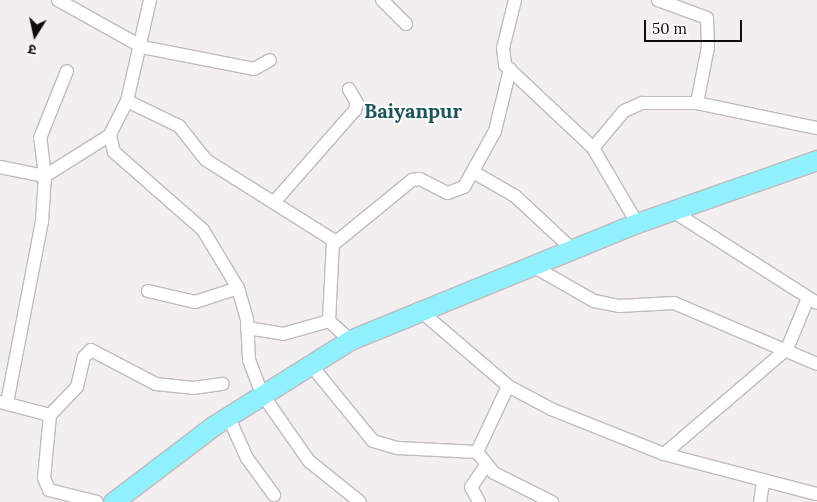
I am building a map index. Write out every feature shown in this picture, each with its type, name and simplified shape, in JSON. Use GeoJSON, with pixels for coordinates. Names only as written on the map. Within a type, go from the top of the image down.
{"type":"FeatureCollection","features":[{"type":"Feature","properties":{"kind":"main road"},"geometry":{"type":"LineString","coordinates":[[113,502],[228,416],[350,340],[418,309],[637,223],[674,212],[817,160]]}},
{"type":"Feature","properties":{"kind":"street"},"geometry":{"type":"LineString","coordinates":[[58,0],[142,47],[254,69],[270,60]]}},
{"type":"Feature","properties":{"kind":"street"},"geometry":{"type":"LineString","coordinates":[[0,167],[45,176],[110,135],[127,101],[142,47],[150,0]]}},
{"type":"Feature","properties":{"kind":"street"},"geometry":{"type":"LineString","coordinates":[[382,0],[406,24]]}},
{"type":"Feature","properties":{"kind":"street"},"geometry":{"type":"LineString","coordinates":[[515,0],[502,48],[510,70],[593,148],[637,223]]}},
{"type":"Feature","properties":{"kind":"street"},"geometry":{"type":"LineString","coordinates":[[658,0],[707,18],[708,47],[697,103]]}},
{"type":"Feature","properties":{"kind":"street"},"geometry":{"type":"LineString","coordinates":[[329,321],[335,243],[412,180],[420,180],[448,193],[464,187],[475,173],[495,131],[510,70]]}},
{"type":"Feature","properties":{"kind":"street"},"geometry":{"type":"LineString","coordinates":[[50,415],[3,403],[42,221],[45,176],[40,138],[67,72]]}},
{"type":"Feature","properties":{"kind":"street"},"geometry":{"type":"LineString","coordinates":[[276,200],[355,110],[357,103],[349,89]]}},
{"type":"Feature","properties":{"kind":"street"},"geometry":{"type":"LineString","coordinates":[[127,101],[179,126],[206,160],[276,200],[335,243]]}},
{"type":"Feature","properties":{"kind":"street"},"geometry":{"type":"LineString","coordinates":[[593,148],[633,106],[697,103],[817,128]]}},
{"type":"Feature","properties":{"kind":"street"},"geometry":{"type":"LineString","coordinates":[[110,135],[114,152],[203,230],[238,288],[247,328],[249,360],[262,394],[309,461],[360,502]]}},
{"type":"Feature","properties":{"kind":"street"},"geometry":{"type":"LineString","coordinates":[[475,173],[515,196],[572,249]]}},
{"type":"Feature","properties":{"kind":"street"},"geometry":{"type":"LineString","coordinates":[[664,454],[787,349],[813,301],[674,212]]}},
{"type":"Feature","properties":{"kind":"street"},"geometry":{"type":"LineString","coordinates":[[531,264],[594,301],[619,306],[674,303],[787,349],[817,364]]}},
{"type":"Feature","properties":{"kind":"street"},"geometry":{"type":"LineString","coordinates":[[148,291],[195,302],[238,288]]}},
{"type":"Feature","properties":{"kind":"street"},"geometry":{"type":"LineString","coordinates":[[418,309],[508,386],[551,409],[664,454],[763,482],[817,494]]}},
{"type":"Feature","properties":{"kind":"street"},"geometry":{"type":"LineString","coordinates":[[247,328],[284,334],[329,321]]}},
{"type":"Feature","properties":{"kind":"street"},"geometry":{"type":"LineString","coordinates":[[329,321],[350,340]]}},
{"type":"Feature","properties":{"kind":"street"},"geometry":{"type":"LineString","coordinates":[[97,502],[49,490],[44,478],[50,415],[77,387],[84,357],[91,350],[156,384],[193,388],[223,384]]}},
{"type":"Feature","properties":{"kind":"street"},"geometry":{"type":"LineString","coordinates":[[311,365],[373,441],[398,448],[477,452]]}},
{"type":"Feature","properties":{"kind":"street"},"geometry":{"type":"LineString","coordinates":[[477,452],[508,386]]}},
{"type":"Feature","properties":{"kind":"street"},"geometry":{"type":"LineString","coordinates":[[228,416],[247,458],[274,495]]}},
{"type":"Feature","properties":{"kind":"street"},"geometry":{"type":"LineString","coordinates":[[477,452],[486,467],[552,502]]}},
{"type":"Feature","properties":{"kind":"street"},"geometry":{"type":"LineString","coordinates":[[479,502],[471,488],[486,467]]}},
{"type":"Feature","properties":{"kind":"street"},"geometry":{"type":"LineString","coordinates":[[760,502],[763,482]]}},
{"type":"Feature","properties":{"kind":"district","name":"Baiyanpur"},"geometry":{"type":"Point","coordinates":[413,110]}}]}
